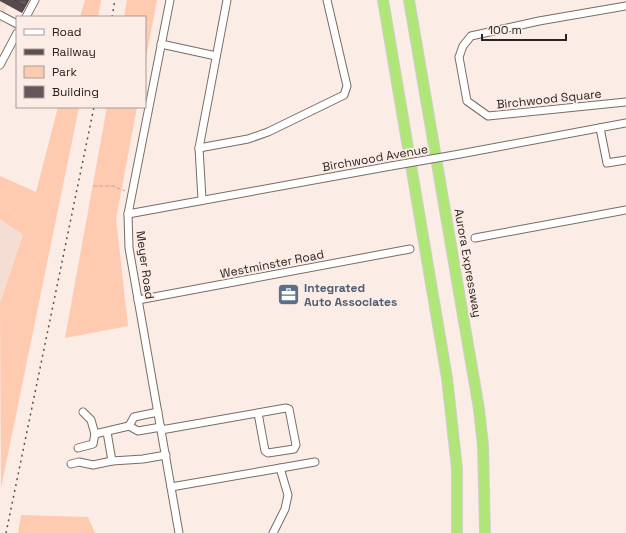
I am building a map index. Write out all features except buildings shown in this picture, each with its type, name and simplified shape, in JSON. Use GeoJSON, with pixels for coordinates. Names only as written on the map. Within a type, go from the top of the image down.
{"type":"FeatureCollection","features":[{"type":"Feature","properties":{"kind":"highway"},"geometry":{"type":"LineString","coordinates":[[383,0],[449,393],[457,469],[457,533]]}},
{"type":"Feature","properties":{"kind":"highway","name":"Aurora Expressway"},"geometry":{"type":"LineString","coordinates":[[409,0],[479,409],[483,446],[485,533]]}},
{"type":"Feature","properties":{"kind":"street"},"geometry":{"type":"LineString","coordinates":[[27,16],[35,0]]}},
{"type":"Feature","properties":{"kind":"street","name":"Meyer Road"},"geometry":{"type":"LineString","coordinates":[[170,0],[128,214],[129,248],[179,533]]}},
{"type":"Feature","properties":{"kind":"street"},"geometry":{"type":"LineString","coordinates":[[202,199],[199,148],[227,0]]}},
{"type":"Feature","properties":{"kind":"street"},"geometry":{"type":"LineString","coordinates":[[199,148],[248,139],[268,132],[344,95],[347,86],[327,0]]}},
{"type":"Feature","properties":{"kind":"street","name":"Birchwood Square"},"geometry":{"type":"LineString","coordinates":[[626,6],[540,21],[471,36],[463,46],[459,57],[467,101],[488,116],[626,102]]}},
{"type":"Feature","properties":{"kind":"street"},"geometry":{"type":"LineString","coordinates":[[0,15],[16,23]]}},
{"type":"Feature","properties":{"kind":"street"},"geometry":{"type":"LineString","coordinates":[[0,64],[16,35]]}},
{"type":"Feature","properties":{"kind":"street"},"geometry":{"type":"LineString","coordinates":[[161,44],[216,56]]}},
{"type":"Feature","properties":{"kind":"street","name":"Birchwood Avenue"},"geometry":{"type":"LineString","coordinates":[[128,214],[202,199],[460,154],[626,123]]}},
{"type":"Feature","properties":{"kind":"street"},"geometry":{"type":"LineString","coordinates":[[600,128],[607,163],[626,160]]}},
{"type":"Feature","properties":{"kind":"street"},"geometry":{"type":"LineString","coordinates":[[475,238],[626,210]]}},
{"type":"Feature","properties":{"kind":"street","name":"Westminster Road"},"geometry":{"type":"LineString","coordinates":[[138,300],[410,249]]}},
{"type":"Feature","properties":{"kind":"street"},"geometry":{"type":"LineString","coordinates":[[95,434],[130,426],[138,431],[286,408],[289,409],[296,445],[294,448],[268,453],[266,451],[258,413]]}},
{"type":"Feature","properties":{"kind":"street"},"geometry":{"type":"LineString","coordinates":[[78,448],[94,444],[95,434],[91,420],[83,412]]}},
{"type":"Feature","properties":{"kind":"street"},"geometry":{"type":"LineString","coordinates":[[130,426],[134,417],[158,412]]}},
{"type":"Feature","properties":{"kind":"street"},"geometry":{"type":"LineString","coordinates":[[106,432],[112,461]]}},
{"type":"Feature","properties":{"kind":"street"},"geometry":{"type":"LineString","coordinates":[[71,464],[79,462],[93,465],[112,461],[144,459],[166,455]]}},
{"type":"Feature","properties":{"kind":"street"},"geometry":{"type":"LineString","coordinates":[[171,487],[315,462]]}},
{"type":"Feature","properties":{"kind":"street"},"geometry":{"type":"LineString","coordinates":[[273,533],[286,509],[288,495],[280,468]]}},
{"type":"Feature","properties":{"kind":"path"},"geometry":{"type":"LineString","coordinates":[[93,186],[113,186],[131,194]]}},
{"type":"Feature","properties":{"kind":"shaded area"},"geometry":{"type":"Polygon","coordinates":[[[0,0],[9,0],[0,27],[0,0]]]}},
{"type":"Feature","properties":{"kind":"shaded area"},"geometry":{"type":"Polygon","coordinates":[[[0,219],[23,235],[0,303],[0,219]]]}},
{"type":"Feature","properties":{"kind":"green space"},"geometry":{"type":"Polygon","coordinates":[[[85,0],[101,0],[98,16],[80,16],[85,0]]]}},
{"type":"Feature","properties":{"kind":"green space"},"geometry":{"type":"Polygon","coordinates":[[[127,0],[157,0],[146,58],[146,16],[124,16],[127,0]]]}},
{"type":"Feature","properties":{"kind":"green space"},"geometry":{"type":"Polygon","coordinates":[[[58,108],[79,108],[1,488],[0,303],[23,235],[0,219],[0,176],[36,192],[58,108]]]}},
{"type":"Feature","properties":{"kind":"green space"},"geometry":{"type":"Polygon","coordinates":[[[107,108],[137,108],[116,219],[128,326],[65,338],[107,108]]]}},
{"type":"Feature","properties":{"kind":"green space"},"geometry":{"type":"Polygon","coordinates":[[[21,515],[88,517],[95,533],[18,533],[21,515]]]}},
{"type":"Feature","properties":{"kind":"railway"},"geometry":{"type":"LineString","coordinates":[[112,16],[115,0]]}},
{"type":"Feature","properties":{"kind":"railway"},"geometry":{"type":"LineString","coordinates":[[6,533],[94,108]]}},
{"type":"Feature","properties":{"kind":"place","name":"Integrated Auto Associates"},"geometry":{"type":"Point","coordinates":[289,295]}}]}
